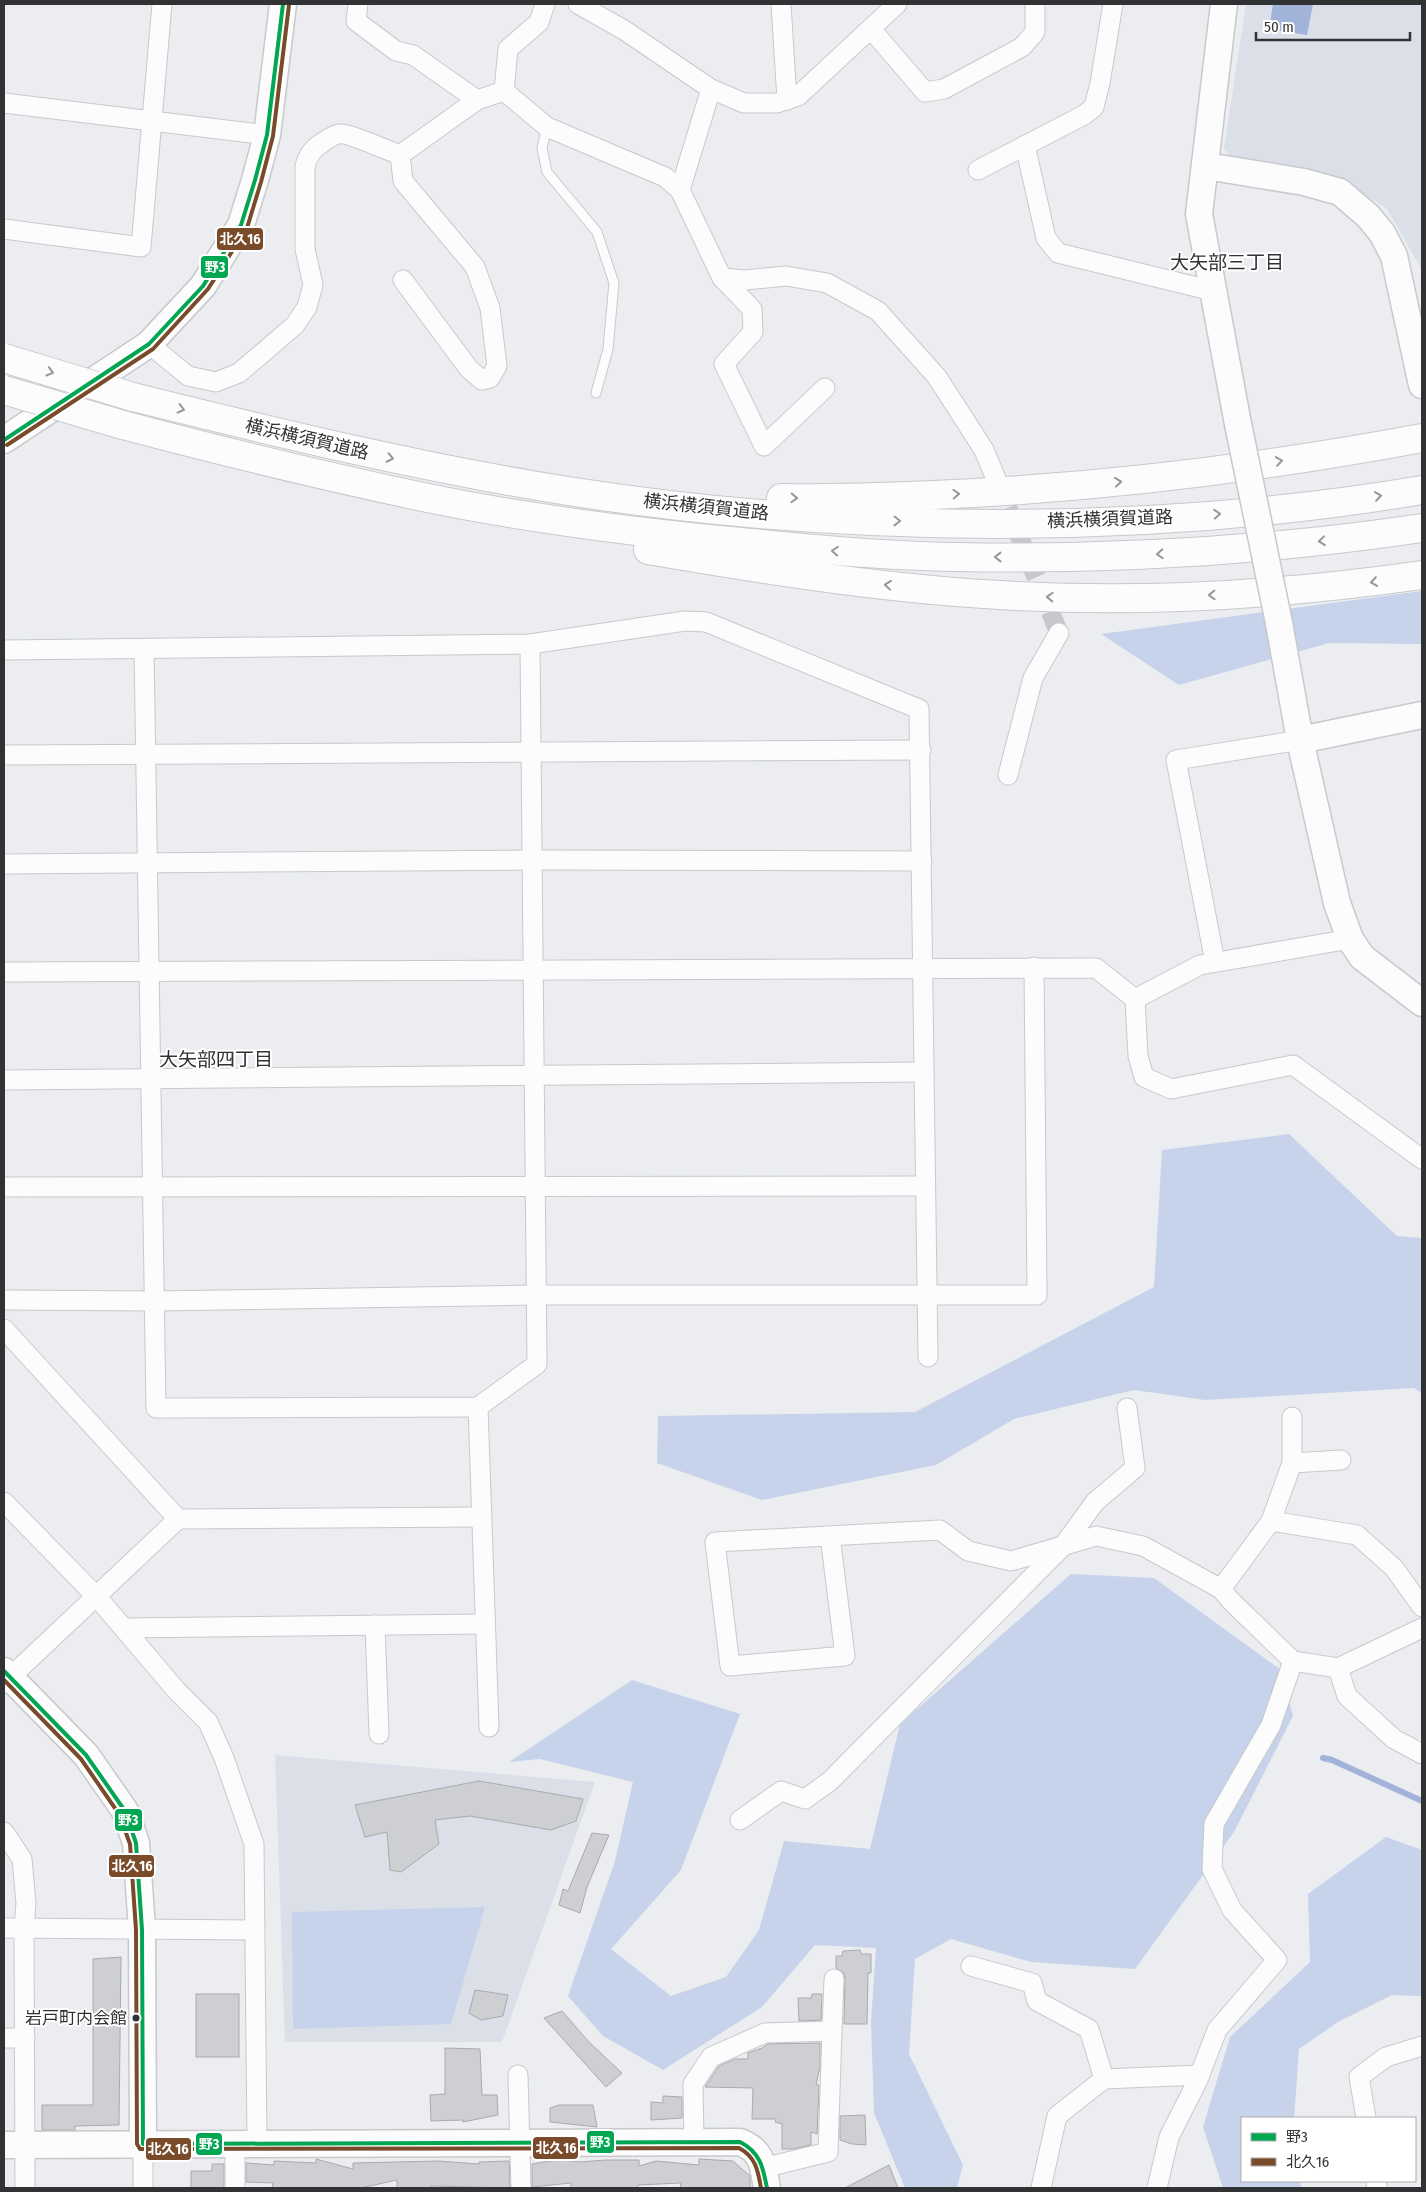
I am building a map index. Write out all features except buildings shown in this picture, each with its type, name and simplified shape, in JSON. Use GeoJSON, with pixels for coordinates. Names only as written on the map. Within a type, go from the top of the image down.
{"type":"FeatureCollection","features":[{"type":"Feature","properties":{"kind":"highway","name":"横浜横須賀道路"},"geometry":{"type":"LineString","coordinates":[[4,358],[134,397],[387,458],[570,491],[681,506],[795,516],[883,521],[997,523],[1178,517],[1257,511],[1422,490]]}},
{"type":"Feature","properties":{"kind":"highway","name":"横浜横須賀道路"},"geometry":{"type":"LineString","coordinates":[[4,390],[123,425],[242,456],[420,496],[542,518],[665,536],[843,552],[953,557],[1114,556],[1227,551],[1351,538],[1422,528]]}},
{"type":"Feature","properties":{"kind":"highway"},"geometry":{"type":"LineString","coordinates":[[570,491],[809,498],[986,493],[1151,478],[1338,452],[1422,438]]}},
{"type":"Feature","properties":{"kind":"highway"},"geometry":{"type":"LineString","coordinates":[[242,456],[362,498],[424,513],[741,566],[934,590],[1016,596],[1118,598],[1296,590],[1422,575]]}},
{"type":"Feature","properties":{"kind":"street"},"geometry":{"type":"LineString","coordinates":[[4,229],[141,247],[162,4]]}},
{"type":"Feature","properties":{"kind":"street"},"geometry":{"type":"LineString","coordinates":[[4,440],[149,344],[203,286],[241,225],[267,135],[283,4]]}},
{"type":"Feature","properties":{"kind":"street"},"geometry":{"type":"LineString","coordinates":[[358,4],[356,21],[396,51],[413,55],[477,100]]}},
{"type":"Feature","properties":{"kind":"street"},"geometry":{"type":"LineString","coordinates":[[504,91],[508,49],[539,22],[544,4]]}},
{"type":"Feature","properties":{"kind":"street"},"geometry":{"type":"LineString","coordinates":[[578,4],[624,30],[711,89],[744,103],[778,104],[798,96],[897,4]]}},
{"type":"Feature","properties":{"kind":"street"},"geometry":{"type":"LineString","coordinates":[[598,4],[608,22]]}},
{"type":"Feature","properties":{"kind":"street"},"geometry":{"type":"LineString","coordinates":[[781,4],[787,100]]}},
{"type":"Feature","properties":{"kind":"street"},"geometry":{"type":"LineString","coordinates":[[871,28],[925,92],[944,89],[1022,47],[1035,32],[1035,4]]}},
{"type":"Feature","properties":{"kind":"street"},"geometry":{"type":"LineString","coordinates":[[978,170],[1084,115],[1094,106],[1100,83],[1113,4]]}},
{"type":"Feature","properties":{"kind":"street"},"geometry":{"type":"LineString","coordinates":[[1224,4],[1199,214],[1300,740],[1337,903],[1350,939],[1362,957],[1422,1003]]}},
{"type":"Feature","properties":{"kind":"street"},"geometry":{"type":"LineString","coordinates":[[680,190],[711,89]]}},
{"type":"Feature","properties":{"kind":"street"},"geometry":{"type":"LineString","coordinates":[[400,155],[477,100],[504,91]]}},
{"type":"Feature","properties":{"kind":"street"},"geometry":{"type":"LineString","coordinates":[[504,91],[547,127],[664,177],[680,190],[722,278],[752,309],[753,332],[724,364],[764,446],[825,388]]}},
{"type":"Feature","properties":{"kind":"street"},"geometry":{"type":"LineString","coordinates":[[4,103],[267,135]]}},
{"type":"Feature","properties":{"kind":"street"},"geometry":{"type":"LineString","coordinates":[[149,344],[188,376],[216,382],[239,373],[295,325],[307,307],[313,285],[304,249],[304,167],[306,157],[320,144],[340,134],[355,136],[370,144],[400,155]]}},
{"type":"Feature","properties":{"kind":"street"},"geometry":{"type":"LineString","coordinates":[[1025,145],[1046,238],[1058,253],[1213,290]]}},
{"type":"Feature","properties":{"kind":"street"},"geometry":{"type":"LineString","coordinates":[[400,155],[404,182],[475,267],[490,308],[497,366],[490,378],[482,380],[469,369],[403,280]]}},
{"type":"Feature","properties":{"kind":"street"},"geometry":{"type":"LineString","coordinates":[[1206,166],[1304,182],[1340,192],[1368,216],[1382,233],[1394,256],[1422,385]]}},
{"type":"Feature","properties":{"kind":"street"},"geometry":{"type":"LineString","coordinates":[[722,278],[745,280],[786,276],[827,283],[878,311],[937,377],[984,450],[996,479]]}},
{"type":"Feature","properties":{"kind":"street"},"geometry":{"type":"LineString","coordinates":[[4,650],[530,644],[685,621],[706,622],[919,709],[928,1357]]}},
{"type":"Feature","properties":{"kind":"street"},"geometry":{"type":"LineString","coordinates":[[1008,775],[1033,678],[1059,632]]}},
{"type":"Feature","properties":{"kind":"street"},"geometry":{"type":"LineString","coordinates":[[144,649],[156,1408],[478,1407],[537,1364],[530,644]]}},
{"type":"Feature","properties":{"kind":"street"},"geometry":{"type":"LineString","coordinates":[[1215,962],[1176,760],[1300,740],[1422,715]]}},
{"type":"Feature","properties":{"kind":"street"},"geometry":{"type":"LineString","coordinates":[[4,755],[921,750]]}},
{"type":"Feature","properties":{"kind":"street"},"geometry":{"type":"LineString","coordinates":[[4,864],[532,860],[922,861]]}},
{"type":"Feature","properties":{"kind":"street"},"geometry":{"type":"LineString","coordinates":[[1135,999],[1200,965],[1350,939]]}},
{"type":"Feature","properties":{"kind":"street"},"geometry":{"type":"LineString","coordinates":[[4,1300],[154,1301],[536,1295],[1037,1295],[1034,968]]}},
{"type":"Feature","properties":{"kind":"street"},"geometry":{"type":"LineString","coordinates":[[4,972],[1096,968],[1135,999],[1138,1056],[1144,1077],[1171,1089],[1293,1065],[1422,1159]]}},
{"type":"Feature","properties":{"kind":"street"},"geometry":{"type":"LineString","coordinates":[[4,1080],[924,1072]]}},
{"type":"Feature","properties":{"kind":"street"},"geometry":{"type":"LineString","coordinates":[[4,1187],[535,1188],[925,1186]]}},
{"type":"Feature","properties":{"kind":"street"},"geometry":{"type":"LineString","coordinates":[[4,1329],[178,1519]]}},
{"type":"Feature","properties":{"kind":"street"},"geometry":{"type":"LineString","coordinates":[[478,1407],[489,1727]]}},
{"type":"Feature","properties":{"kind":"street"},"geometry":{"type":"LineString","coordinates":[[740,1820],[781,1791],[805,1799],[830,1781],[1063,1546],[1095,1502],[1135,1468],[1127,1408]]}},
{"type":"Feature","properties":{"kind":"street"},"geometry":{"type":"LineString","coordinates":[[1220,1588],[1271,1521],[1292,1463],[1292,1417]]}},
{"type":"Feature","properties":{"kind":"street"},"geometry":{"type":"LineString","coordinates":[[1292,1463],[1341,1460]]}},
{"type":"Feature","properties":{"kind":"street"},"geometry":{"type":"LineString","coordinates":[[4,1502],[97,1597],[176,1690],[208,1722],[224,1758],[254,1844],[255,1930],[246,2143],[234,2188]]}},
{"type":"Feature","properties":{"kind":"street"},"geometry":{"type":"LineString","coordinates":[[143,2188],[142,1930],[136,1843],[125,1811],[86,1755],[6,1677],[97,1597],[178,1519],[482,1517]]}},
{"type":"Feature","properties":{"kind":"street"},"geometry":{"type":"LineString","coordinates":[[1271,1521],[1358,1535],[1394,1568],[1422,1607]]}},
{"type":"Feature","properties":{"kind":"street"},"geometry":{"type":"LineString","coordinates":[[830,1536],[844,1656],[730,1666],[715,1542],[940,1530],[968,1551],[1011,1561],[1096,1536],[1143,1546],[1220,1588],[1293,1661],[1338,1668],[1422,1628]]}},
{"type":"Feature","properties":{"kind":"street"},"geometry":{"type":"LineString","coordinates":[[124,1628],[485,1624]]}},
{"type":"Feature","properties":{"kind":"street"},"geometry":{"type":"LineString","coordinates":[[375,1625],[379,1734]]}},
{"type":"Feature","properties":{"kind":"street"},"geometry":{"type":"LineString","coordinates":[[1157,2188],[1169,2137],[1200,2075],[1218,2030],[1277,1960],[1232,1910],[1212,1869],[1214,1824],[1271,1725],[1293,1661]]}},
{"type":"Feature","properties":{"kind":"street"},"geometry":{"type":"LineString","coordinates":[[1338,1668],[1347,1696],[1394,1740],[1422,1754]]}},
{"type":"Feature","properties":{"kind":"street"},"geometry":{"type":"LineString","coordinates":[[4,1832],[22,1859],[26,1903],[24,1928],[25,2038],[15,2145],[25,2188]]}},
{"type":"Feature","properties":{"kind":"street"},"geometry":{"type":"LineString","coordinates":[[4,1928],[255,1930]]}},
{"type":"Feature","properties":{"kind":"street"},"geometry":{"type":"LineString","coordinates":[[971,1966],[1032,1983],[1037,2001],[1089,2029],[1104,2079]]}},
{"type":"Feature","properties":{"kind":"street"},"geometry":{"type":"LineString","coordinates":[[15,2145],[740,2142],[751,2146],[758,2154],[765,2178],[828,2152],[834,1979]]}},
{"type":"Feature","properties":{"kind":"street"},"geometry":{"type":"LineString","coordinates":[[694,2142],[693,2084],[711,2057],[766,2033],[832,2031]]}},
{"type":"Feature","properties":{"kind":"street"},"geometry":{"type":"LineString","coordinates":[[4,2038],[25,2038]]}},
{"type":"Feature","properties":{"kind":"street"},"geometry":{"type":"LineString","coordinates":[[1366,2117],[1359,2077],[1386,2057],[1422,2046]]}},
{"type":"Feature","properties":{"kind":"street"},"geometry":{"type":"LineString","coordinates":[[518,2075],[521,2188]]}},
{"type":"Feature","properties":{"kind":"street"},"geometry":{"type":"LineString","coordinates":[[1040,2188],[1057,2116],[1104,2079],[1200,2075]]}},
{"type":"Feature","properties":{"kind":"lane"},"geometry":{"type":"LineString","coordinates":[[547,127],[542,148],[547,172],[598,232],[614,283],[608,350],[596,393]]}},
{"type":"Feature","properties":{"kind":"shaded area"},"geometry":{"type":"Polygon","coordinates":[[[1246,4],[1422,4],[1422,270],[1387,209],[1340,178],[1231,159],[1224,148],[1246,4]]]}},
{"type":"Feature","properties":{"kind":"shaded area"},"geometry":{"type":"Polygon","coordinates":[[[1422,591],[1422,644],[1329,643],[1179,685],[1101,634],[1422,591]]]}},
{"type":"Feature","properties":{"kind":"shaded area"},"geometry":{"type":"Polygon","coordinates":[[[1289,1134],[1397,1236],[1422,1238],[1422,1393],[1414,1388],[1205,1400],[1134,1390],[1014,1419],[936,1465],[762,1500],[657,1463],[658,1416],[915,1412],[1154,1287],[1162,1150],[1289,1134]]]}},
{"type":"Feature","properties":{"kind":"shaded area"},"geometry":{"type":"Polygon","coordinates":[[[1071,1574],[1154,1578],[1281,1670],[1293,1716],[1234,1832],[1135,1969],[1031,1962],[951,1939],[915,1959],[909,2054],[963,2165],[957,2188],[905,2188],[874,2113],[871,2022],[876,1948],[815,1945],[762,2007],[663,2070],[603,2036],[568,1996],[615,1861],[633,1782],[540,1759],[509,1762],[632,1680],[740,1714],[681,1870],[611,1949],[671,1996],[726,1977],[759,1930],[784,1841],[870,1849],[900,1724],[1071,1574]]]}},
{"type":"Feature","properties":{"kind":"shaded area"},"geometry":{"type":"Polygon","coordinates":[[[275,1755],[595,1782],[502,2042],[285,2042],[275,1755]]]}},
{"type":"Feature","properties":{"kind":"shaded area"},"geometry":{"type":"Polygon","coordinates":[[[1386,1837],[1422,1850],[1422,1996],[1392,1995],[1338,2022],[1299,2049],[1294,2117],[1241,2117],[1241,2182],[1300,2182],[1301,2188],[1223,2188],[1203,2127],[1230,2037],[1310,1962],[1308,1894],[1386,1837]]]}},
{"type":"Feature","properties":{"kind":"shaded area"},"geometry":{"type":"Polygon","coordinates":[[[485,1907],[451,2024],[293,2029],[292,1912],[485,1907]]]}},
{"type":"Feature","properties":{"kind":"water"},"geometry":{"type":"Polygon","coordinates":[[[1273,4],[1313,4],[1307,35],[1269,29],[1273,4]]]}},
{"type":"Feature","properties":{"kind":"waterway"},"geometry":{"type":"LineString","coordinates":[[1323,1758],[1332,1760],[1422,1801]]}},
{"type":"Feature","properties":{"kind":"tunnel"},"geometry":{"type":"LineString","coordinates":[[997,482],[1059,633]]}},
{"type":"Feature","properties":{"kind":"transit line","name":"野3"},"geometry":{"type":"LineString","coordinates":[[4,440],[149,344],[203,286],[241,225],[255,180],[267,135],[283,4]]}},
{"type":"Feature","properties":{"kind":"transit line","name":"北久16"},"geometry":{"type":"LineString","coordinates":[[7,445],[153,349],[208,289],[247,228],[261,182],[273,136],[289,5]]}},
{"type":"Feature","properties":{"kind":"transit line","name":"野3"},"geometry":{"type":"LineString","coordinates":[[4,1671],[86,1755],[125,1811],[136,1843],[142,1930],[143,2144],[740,2142],[752,2150],[760,2161],[767,2188]]}},
{"type":"Feature","properties":{"kind":"transit line","name":"北久16"},"geometry":{"type":"LineString","coordinates":[[4,1680],[81,1759],[119,1814],[130,1844],[136,1930],[137,2144],[140,2149],[739,2148],[753,2160],[761,2188]]}},
{"type":"Feature","properties":{"kind":"place","name":"岩戸町内会館"},"geometry":{"type":"Point","coordinates":[136,2018]}},
{"type":"Feature","properties":{"kind":"district","name":"大矢部三丁目"},"geometry":{"type":"Point","coordinates":[1227,262]}},
{"type":"Feature","properties":{"kind":"district","name":"大矢部四丁目"},"geometry":{"type":"Point","coordinates":[216,1059]}}]}
